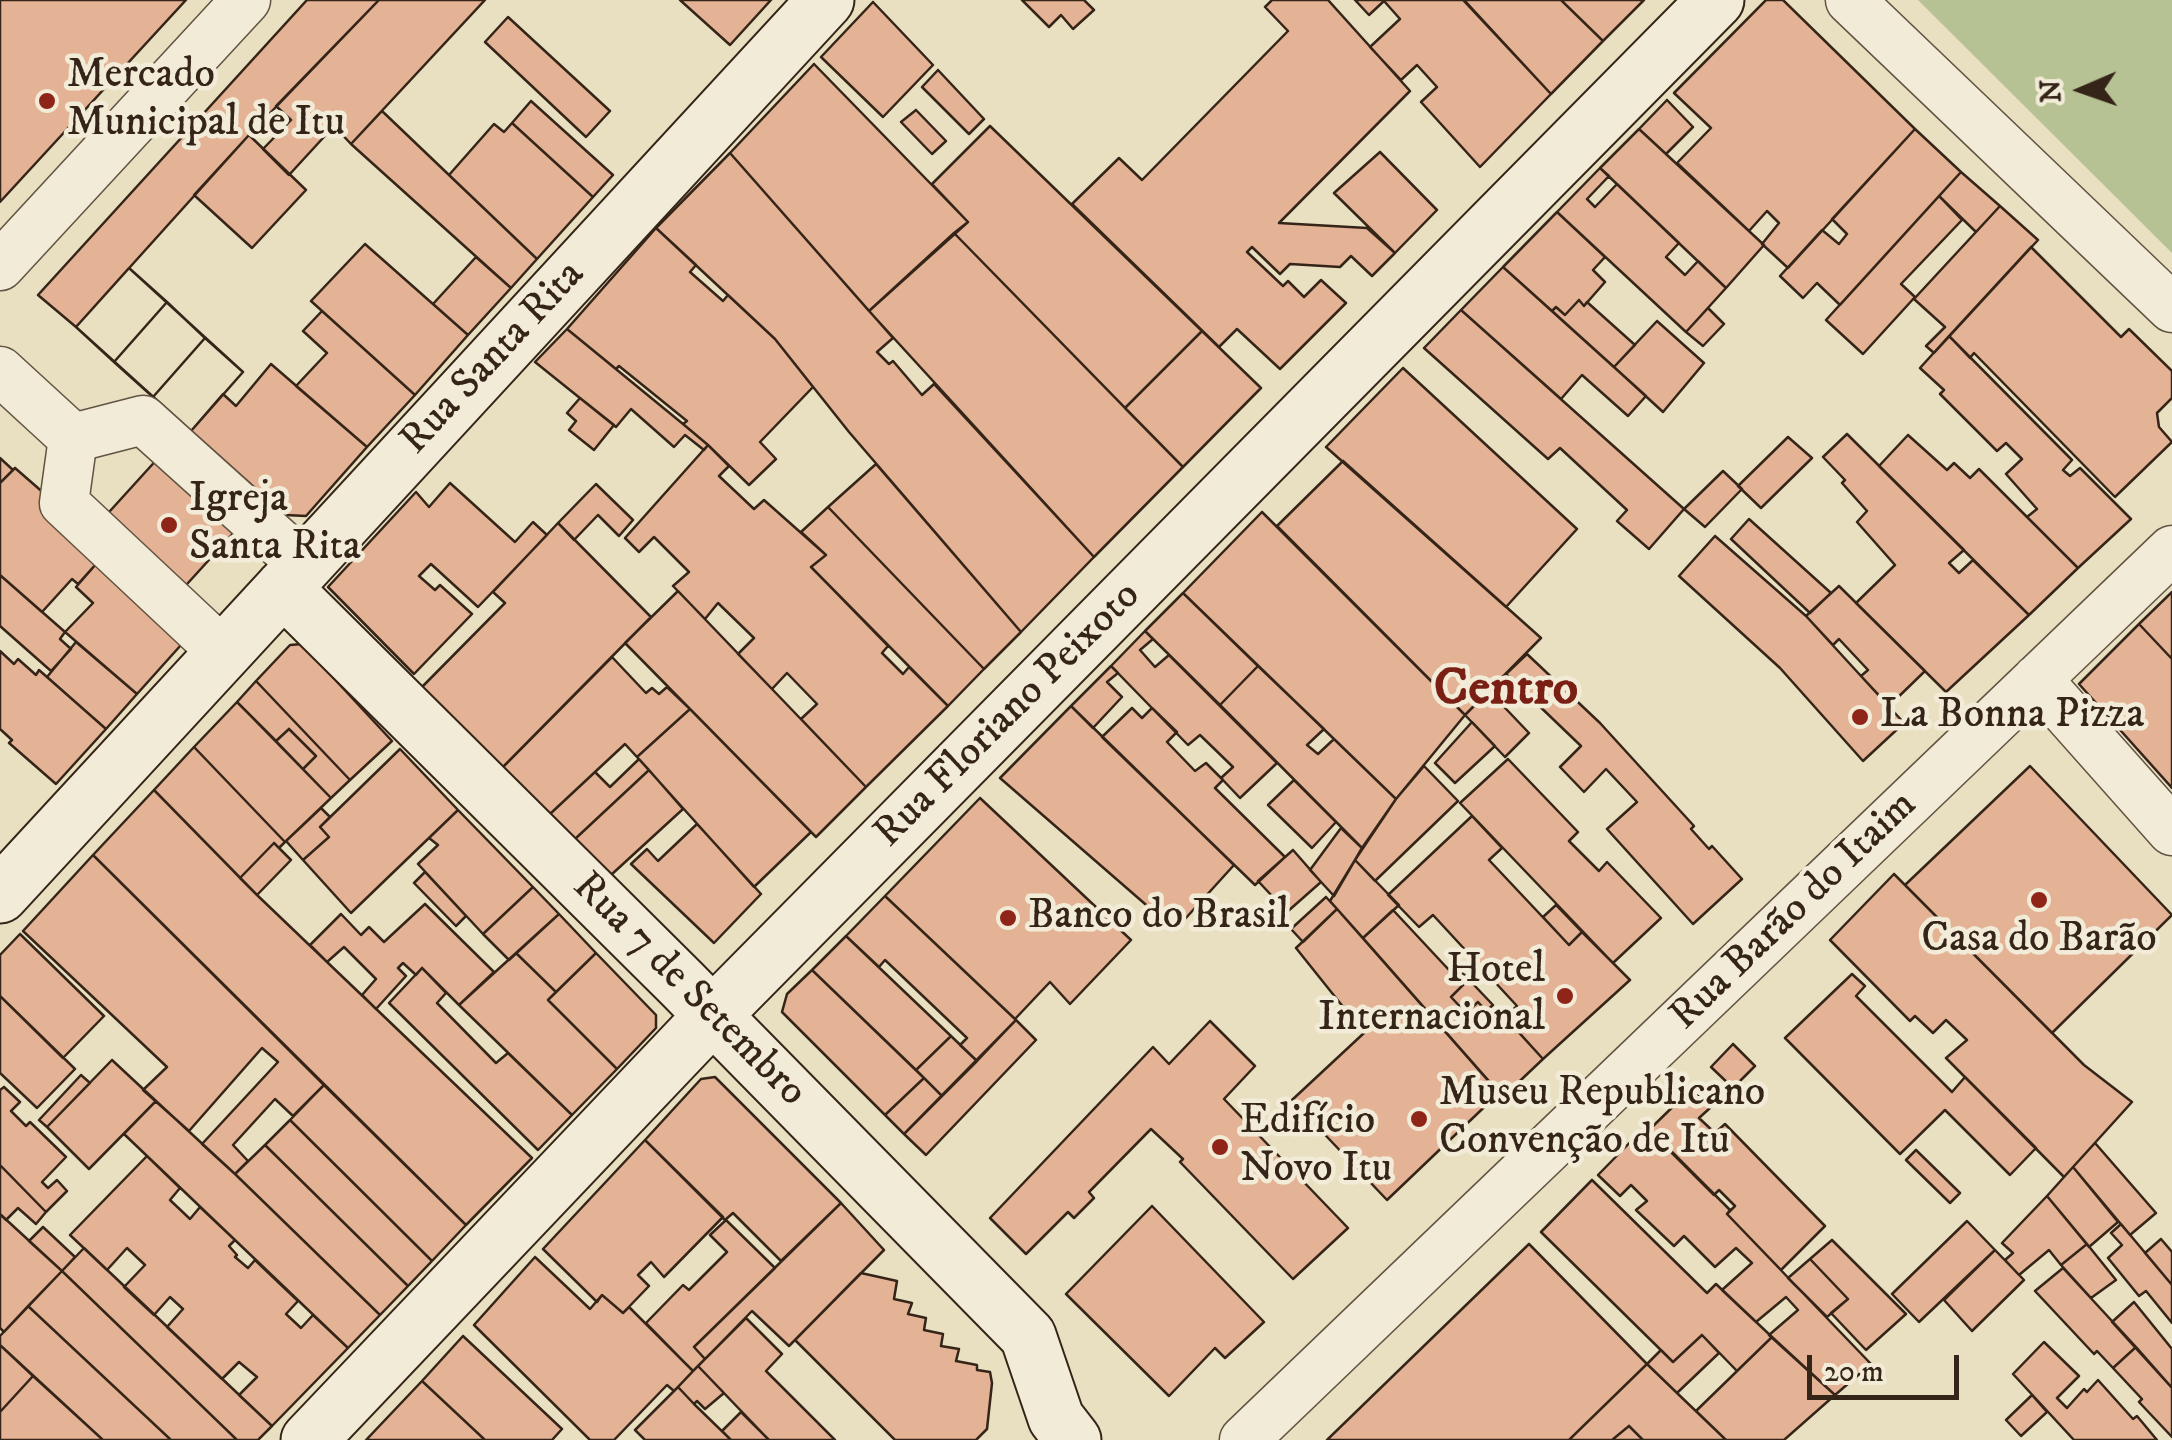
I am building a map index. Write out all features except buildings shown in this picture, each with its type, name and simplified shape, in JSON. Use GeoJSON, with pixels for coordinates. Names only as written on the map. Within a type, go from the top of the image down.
{"type":"FeatureCollection","features":[{"type":"Feature","properties":{"kind":"street"},"geometry":{"type":"LineString","coordinates":[[0,266],[246,0]]}},
{"type":"Feature","properties":{"kind":"street","name":"Rua Santa Rita"},"geometry":{"type":"LineString","coordinates":[[0,895],[826,0]]}},
{"type":"Feature","properties":{"kind":"street","name":"Rua Floriano Peixoto"},"geometry":{"type":"LineString","coordinates":[[309,1440],[713,1016],[1716,0]]}},
{"type":"Feature","properties":{"kind":"street"},"geometry":{"type":"LineString","coordinates":[[1850,0],[2172,308]]}},
{"type":"Feature","properties":{"kind":"street"},"geometry":{"type":"LineString","coordinates":[[1,372],[73,438],[64,503],[224,652]]}},
{"type":"Feature","properties":{"kind":"street","name":"Rua 7 de Setembro"},"geometry":{"type":"LineString","coordinates":[[73,438],[143,420],[713,1016],[1028,1336],[1055,1433]]}},
{"type":"Feature","properties":{"kind":"street","name":"Rua Barão do Itaim"},"geometry":{"type":"LineString","coordinates":[[1244,1440],[2172,550]]}},
{"type":"Feature","properties":{"kind":"street"},"geometry":{"type":"LineString","coordinates":[[2037,679],[2172,831]]}},
{"type":"Feature","properties":{"kind":"green space"},"geometry":{"type":"Polygon","coordinates":[[[1918,0],[2172,0],[2172,253],[1918,0]]]}},
{"type":"Feature","properties":{"kind":"place","name":"Mercado Municipal de Itu"},"geometry":{"type":"Point","coordinates":[47,101]}},
{"type":"Feature","properties":{"kind":"place","name":"Igreja Santa Rita"},"geometry":{"type":"Point","coordinates":[169,525]}},
{"type":"Feature","properties":{"kind":"place","name":"La Bonna Pizza"},"geometry":{"type":"Point","coordinates":[1860,717]}},
{"type":"Feature","properties":{"kind":"place","name":"Casa do Barão"},"geometry":{"type":"Point","coordinates":[2039,900]}},
{"type":"Feature","properties":{"kind":"place","name":"Banco do Brasil"},"geometry":{"type":"Point","coordinates":[1008,918]}},
{"type":"Feature","properties":{"kind":"place","name":"Hotel Internacional"},"geometry":{"type":"Point","coordinates":[1565,996]}},
{"type":"Feature","properties":{"kind":"place","name":"Museu Republicano Convenção de Itu"},"geometry":{"type":"Point","coordinates":[1419,1119]}},
{"type":"Feature","properties":{"kind":"place","name":"Edifício Novo Itu"},"geometry":{"type":"Point","coordinates":[1220,1147]}},
{"type":"Feature","properties":{"kind":"district","name":"Centro"},"geometry":{"type":"Point","coordinates":[1506,692]}}]}
